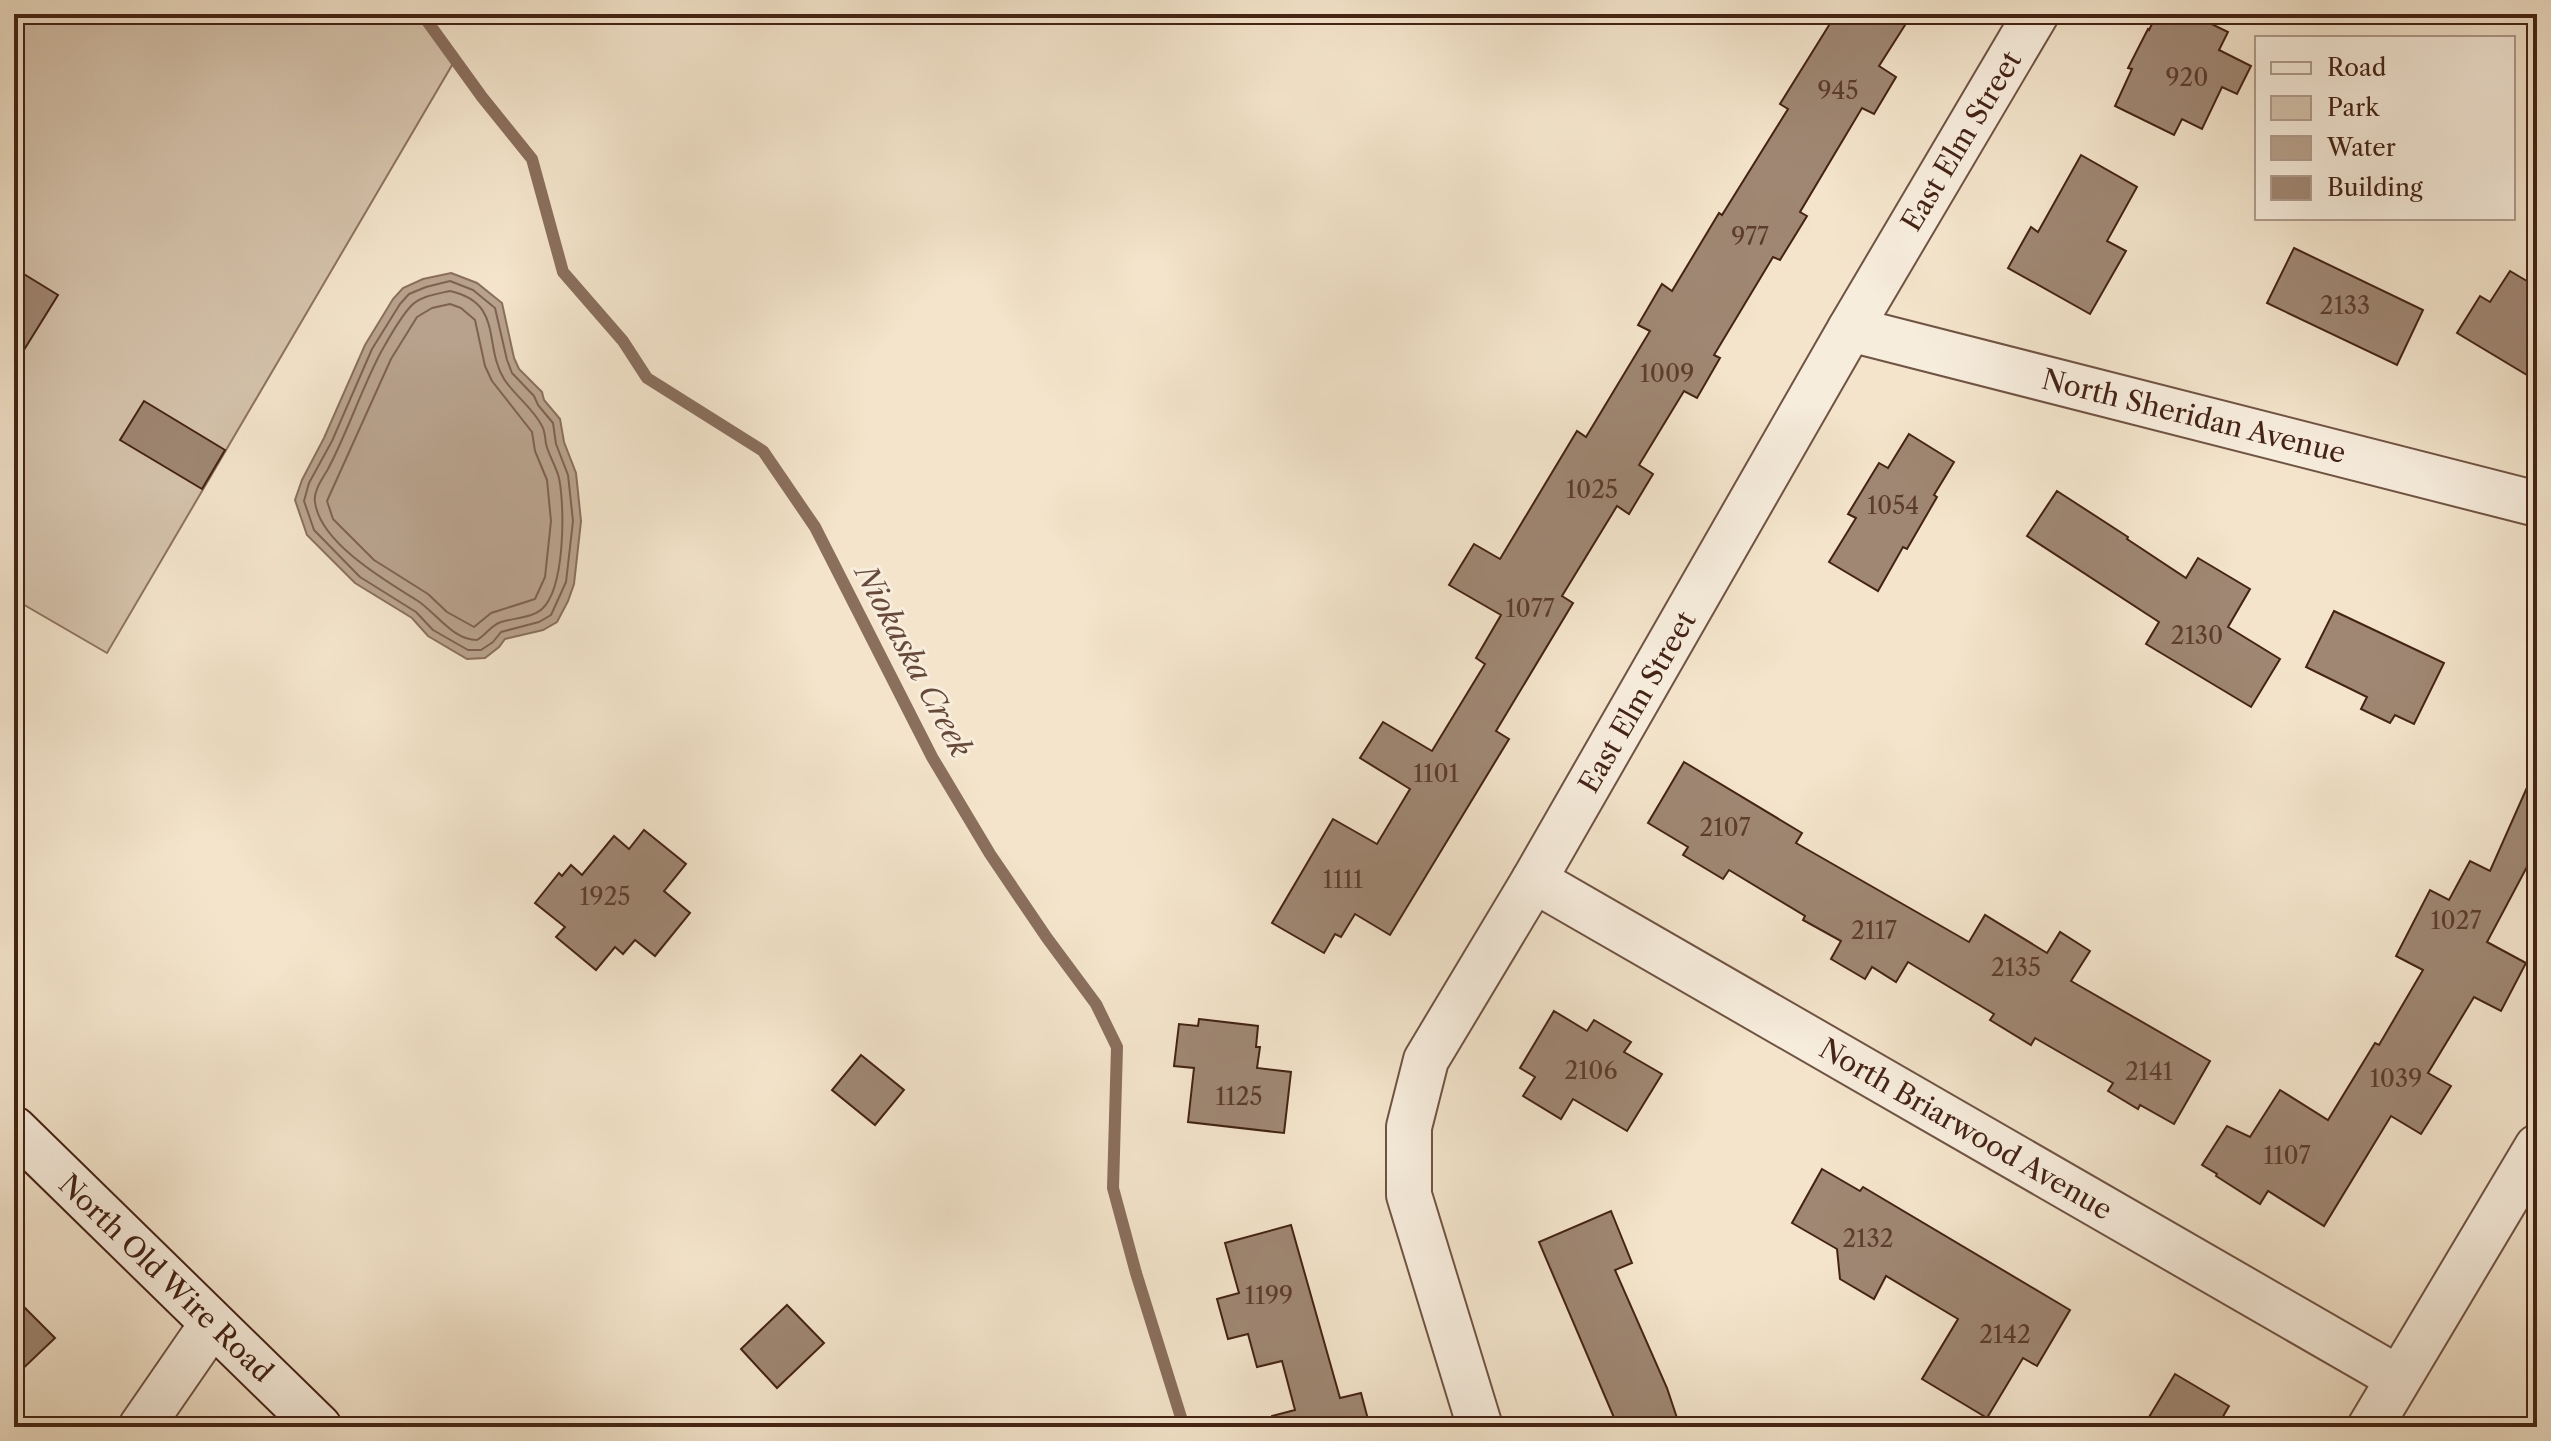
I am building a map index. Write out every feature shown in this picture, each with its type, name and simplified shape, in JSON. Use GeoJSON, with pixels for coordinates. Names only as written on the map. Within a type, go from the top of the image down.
{"type":"FeatureCollection","features":[{"type":"Feature","properties":{"kind":"street","name":"East Elm Street"},"geometry":{"type":"LineString","coordinates":[[1480,1427],[1409,1195],[1409,1127],[1426,1060],[1534,880],[1850,329],[2036,14]]}},
{"type":"Feature","properties":{"kind":"street","name":"North Sheridan Avenue"},"geometry":{"type":"LineString","coordinates":[[1850,329],[2537,504]]}},
{"type":"Feature","properties":{"kind":"street","name":"North Briarwood Avenue"},"geometry":{"type":"LineString","coordinates":[[1534,880],[2398,1378]]}},
{"type":"Feature","properties":{"kind":"street","name":"North Old Wire Road"},"geometry":{"type":"LineString","coordinates":[[14,1129],[319,1427]]}},
{"type":"Feature","properties":{"kind":"street"},"geometry":{"type":"LineString","coordinates":[[2370,1427],[2537,1147]]}},
{"type":"Feature","properties":{"kind":"street"},"geometry":{"type":"LineString","coordinates":[[141,1427],[212,1324]]}},
{"type":"Feature","properties":{"kind":"green space"},"geometry":{"type":"Polygon","coordinates":[[[14,14],[422,14],[455,60],[107,653],[14,599],[14,14]]]}},
{"type":"Feature","properties":{"kind":"water"},"geometry":{"type":"Polygon","coordinates":[[[451,273],[477,283],[502,303],[519,369],[542,392],[544,400],[560,419],[564,442],[576,473],[581,521],[574,584],[557,622],[543,630],[505,639],[485,658],[467,659],[428,636],[412,618],[355,583],[307,535],[295,500],[365,345],[393,299],[403,288],[423,279],[451,273]]]}},
{"type":"Feature","properties":{"kind":"building"},"geometry":{"type":"Polygon","coordinates":[[[1836,14],[1888,14],[1905,25],[1879,66],[1896,77],[1874,114],[1862,108],[1800,212],[1807,216],[1780,260],[1773,257],[1714,355],[1720,358],[1697,398],[1684,391],[1639,465],[1653,474],[1629,514],[1617,506],[1562,596],[1573,603],[1496,731],[1509,739],[1390,935],[1355,914],[1341,937],[1335,934],[1324,953],[1272,923],[1333,819],[1377,844],[1410,789],[1360,758],[1383,722],[1432,751],[1485,664],[1476,658],[1501,615],[1449,585],[1474,544],[1500,559],[1577,431],[1586,437],[1650,331],[1638,325],[1662,284],[1672,291],[1719,213],[1722,215],[1788,109],[1780,104],[1836,14]]]}},
{"type":"Feature","properties":{"kind":"building"},"geometry":{"type":"Polygon","coordinates":[[[2164,14],[2191,14],[2228,32],[2219,50],[2251,66],[2237,94],[2222,87],[2202,129],[2182,119],[2174,135],[2115,106],[2132,69],[2128,68],[2148,29],[2154,20],[2159,22],[2164,14]]]}},
{"type":"Feature","properties":{"kind":"building"},"geometry":{"type":"Polygon","coordinates":[[[2081,155],[2137,187],[2107,241],[2126,251],[2090,314],[2008,268],[2031,227],[2038,232],[2081,155]]]}},
{"type":"Feature","properties":{"kind":"building"},"geometry":{"type":"Polygon","coordinates":[[[2294,248],[2423,310],[2397,365],[2267,303],[2294,248]]]}},
{"type":"Feature","properties":{"kind":"building"},"geometry":{"type":"Polygon","coordinates":[[[14,268],[58,295],[14,366],[14,268]]]}},
{"type":"Feature","properties":{"kind":"building"},"geometry":{"type":"Polygon","coordinates":[[[2510,271],[2537,287],[2537,381],[2457,333],[2480,296],[2490,302],[2510,271]]]}},
{"type":"Feature","properties":{"kind":"building"},"geometry":{"type":"Polygon","coordinates":[[[144,401],[225,450],[202,489],[120,440],[144,401]]]}},
{"type":"Feature","properties":{"kind":"building"},"geometry":{"type":"Polygon","coordinates":[[[1909,434],[1954,462],[1907,549],[1903,547],[1878,591],[1829,562],[1856,518],[1848,514],[1879,463],[1888,468],[1909,434]]]}},
{"type":"Feature","properties":{"kind":"building"},"geometry":{"type":"Polygon","coordinates":[[[2057,491],[2186,578],[2198,558],[2250,589],[2228,627],[2280,659],[2251,707],[2146,644],[2159,622],[2027,536],[2057,491]]]}},
{"type":"Feature","properties":{"kind":"building"},"geometry":{"type":"Polygon","coordinates":[[[2334,611],[2444,663],[2414,724],[2395,715],[2390,723],[2361,709],[2367,697],[2306,667],[2334,611]]]}},
{"type":"Feature","properties":{"kind":"building"},"geometry":{"type":"Polygon","coordinates":[[[1684,762],[1802,833],[1796,843],[1969,942],[1985,915],[2047,953],[2060,932],[2090,951],[2071,981],[2210,1061],[2174,1124],[2140,1105],[2138,1109],[2108,1091],[2113,1083],[2035,1038],[2031,1045],[1990,1020],[1994,1014],[1908,962],[1896,982],[1872,967],[1865,979],[1831,959],[1841,941],[1803,920],[1805,916],[1729,870],[1723,879],[1683,855],[1688,847],[1648,823],[1684,762]]]}},
{"type":"Feature","properties":{"kind":"building"},"geometry":{"type":"Polygon","coordinates":[[[2537,765],[2537,848],[2487,942],[2526,963],[2501,1011],[2474,997],[2428,1073],[2451,1086],[2421,1134],[2391,1116],[2324,1226],[2268,1191],[2260,1204],[2202,1165],[2227,1126],[2250,1137],[2280,1090],[2328,1120],[2375,1043],[2379,1045],[2423,970],[2396,956],[2430,890],[2449,900],[2470,861],[2490,871],[2537,765]]]}},
{"type":"Feature","properties":{"kind":"building"},"geometry":{"type":"Polygon","coordinates":[[[644,830],[686,864],[664,891],[690,913],[655,956],[635,940],[623,954],[615,947],[596,970],[556,937],[565,927],[535,903],[559,873],[562,876],[571,865],[582,875],[614,836],[629,849],[644,830]]]}},
{"type":"Feature","properties":{"kind":"building"},"geometry":{"type":"Polygon","coordinates":[[[1554,1011],[1587,1031],[1594,1020],[1631,1042],[1624,1052],[1662,1074],[1627,1131],[1573,1099],[1561,1119],[1523,1096],[1535,1077],[1520,1068],[1554,1011]]]}},
{"type":"Feature","properties":{"kind":"building"},"geometry":{"type":"Polygon","coordinates":[[[1199,1019],[1258,1026],[1256,1047],[1260,1047],[1257,1068],[1291,1072],[1284,1133],[1188,1122],[1194,1068],[1174,1066],[1179,1024],[1198,1026],[1199,1019]]]}},
{"type":"Feature","properties":{"kind":"building"},"geometry":{"type":"Polygon","coordinates":[[[861,1055],[904,1090],[875,1125],[832,1090],[861,1055]]]}},
{"type":"Feature","properties":{"kind":"building"},"geometry":{"type":"Polygon","coordinates":[[[1822,1169],[1860,1191],[1863,1187],[2070,1310],[2037,1366],[2023,1358],[1987,1418],[1922,1379],[1958,1319],[1886,1276],[1874,1299],[1840,1279],[1837,1249],[1792,1223],[1822,1169]]]}},
{"type":"Feature","properties":{"kind":"building"},"geometry":{"type":"Polygon","coordinates":[[[1611,1211],[1632,1263],[1615,1270],[1667,1388],[1680,1427],[1618,1427],[1539,1242],[1611,1211]]]}},
{"type":"Feature","properties":{"kind":"building"},"geometry":{"type":"Polygon","coordinates":[[[1291,1225],[1340,1398],[1361,1393],[1370,1427],[1273,1427],[1272,1416],[1295,1410],[1282,1361],[1257,1367],[1248,1334],[1228,1339],[1217,1299],[1239,1293],[1225,1243],[1291,1225]]]}},
{"type":"Feature","properties":{"kind":"building"},"geometry":{"type":"Polygon","coordinates":[[[14,1297],[55,1338],[14,1377],[14,1297]]]}},
{"type":"Feature","properties":{"kind":"building"},"geometry":{"type":"Polygon","coordinates":[[[787,1305],[824,1343],[777,1388],[741,1349],[787,1305]]]}},
{"type":"Feature","properties":{"kind":"building"},"geometry":{"type":"Polygon","coordinates":[[[2175,1374],[2229,1406],[2217,1427],[2143,1427],[2175,1374]]]}},
{"type":"Feature","properties":{"kind":"waterway","name":"Niokaska Creek"},"geometry":{"type":"LineString","coordinates":[[422,14],[532,159],[563,272],[623,341],[647,378],[763,451],[815,527],[932,757],[990,854],[1096,1004],[1117,1047],[1113,1188],[1184,1427]]}}]}
